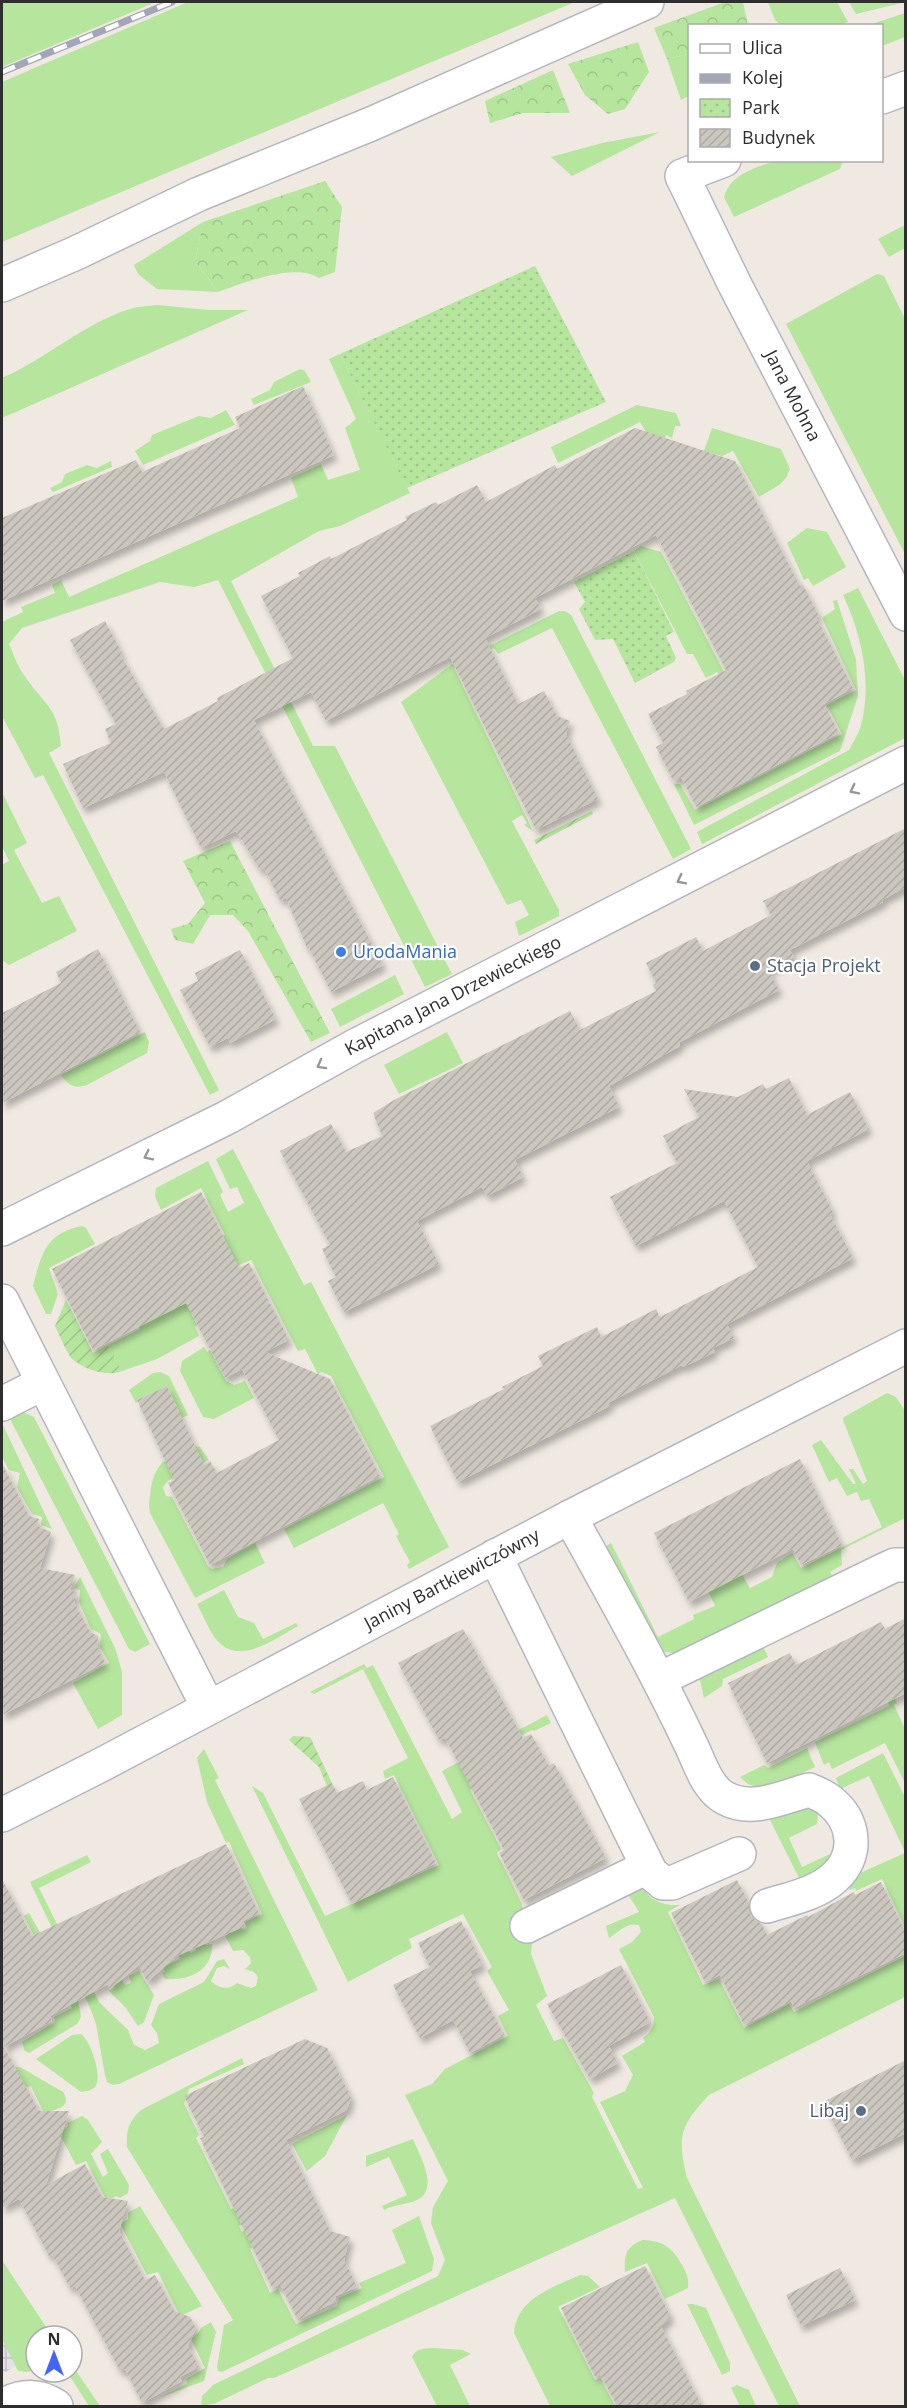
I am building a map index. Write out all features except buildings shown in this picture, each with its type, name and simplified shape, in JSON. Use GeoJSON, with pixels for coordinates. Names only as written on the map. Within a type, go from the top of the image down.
{"type":"FeatureCollection","features":[{"type":"Feature","properties":{"kind":"street"},"geometry":{"type":"LineString","coordinates":[[2,285],[76,253],[200,194],[370,124],[647,2]]}},
{"type":"Feature","properties":{"kind":"street"},"geometry":{"type":"LineString","coordinates":[[883,98],[906,88]]}},
{"type":"Feature","properties":{"kind":"street","name":"Jana Mohna"},"geometry":{"type":"LineString","coordinates":[[719,162],[682,176],[735,285],[906,614]]}},
{"type":"Feature","properties":{"kind":"street","name":"Kapitana Jana Drzewieckiego"},"geometry":{"type":"LineString","coordinates":[[2,1229],[228,1117],[366,1041],[906,763]]}},
{"type":"Feature","properties":{"kind":"street"},"geometry":{"type":"LineString","coordinates":[[2,1301],[208,1707]]}},
{"type":"Feature","properties":{"kind":"street","name":"Janiny Bartkiewiczówny"},"geometry":{"type":"LineString","coordinates":[[2,1815],[570,1517],[906,1346]]}},
{"type":"Feature","properties":{"kind":"street"},"geometry":{"type":"LineString","coordinates":[[2,1404],[43,1383]]}},
{"type":"Feature","properties":{"kind":"street"},"geometry":{"type":"LineString","coordinates":[[570,1517],[660,1679],[710,1784],[724,1798],[744,1803],[768,1804],[809,1790],[829,1800],[844,1816],[850,1832],[852,1850],[845,1865],[834,1879],[798,1898],[767,1906]]}},
{"type":"Feature","properties":{"kind":"street"},"geometry":{"type":"LineString","coordinates":[[495,1557],[647,1867],[657,1880],[672,1884],[740,1854]]}},
{"type":"Feature","properties":{"kind":"street"},"geometry":{"type":"LineString","coordinates":[[660,1679],[886,1569],[895,1565],[906,1565]]}},
{"type":"Feature","properties":{"kind":"street"},"geometry":{"type":"LineString","coordinates":[[527,1926],[647,1867]]}},
{"type":"Feature","properties":{"kind":"street"},"geometry":{"type":"LineString","coordinates":[[2,2406],[15,2399],[38,2397],[57,2406]]}},
{"type":"Feature","properties":{"kind":"shaded area"},"geometry":{"type":"Polygon","coordinates":[[[2,2326],[22,2362],[2,2374],[2,2326]]]}},
{"type":"Feature","properties":{"kind":"green space"},"geometry":{"type":"Polygon","coordinates":[[[2,2],[156,2],[2,67],[2,2]]]}},
{"type":"Feature","properties":{"kind":"green space"},"geometry":{"type":"Polygon","coordinates":[[[188,2],[575,2],[2,242],[2,82],[188,2]]]}},
{"type":"Feature","properties":{"kind":"green space"},"geometry":{"type":"Polygon","coordinates":[[[725,2],[743,2],[748,24],[688,24],[688,54],[667,59],[654,28],[725,2]]]}},
{"type":"Feature","properties":{"kind":"green space"},"geometry":{"type":"Polygon","coordinates":[[[768,2],[837,2],[848,22],[842,24],[780,24],[775,20],[768,2]]]}},
{"type":"Feature","properties":{"kind":"green space"},"geometry":{"type":"Polygon","coordinates":[[[849,2],[906,2],[856,14],[849,2]]]}},
{"type":"Feature","properties":{"kind":"green space"},"geometry":{"type":"Polygon","coordinates":[[[905,13],[905,37],[883,46],[883,24],[872,24],[905,13]]]}},
{"type":"Feature","properties":{"kind":"green space"},"geometry":{"type":"Polygon","coordinates":[[[638,42],[649,72],[625,109],[608,114],[585,95],[568,64],[638,42]]]}},
{"type":"Feature","properties":{"kind":"green space"},"geometry":{"type":"Polygon","coordinates":[[[688,54],[688,96],[681,100],[667,59],[688,54]]]}},
{"type":"Feature","properties":{"kind":"green space"},"geometry":{"type":"Polygon","coordinates":[[[553,70],[570,113],[523,113],[490,123],[485,101],[553,70]]]}},
{"type":"Feature","properties":{"kind":"green space"},"geometry":{"type":"Polygon","coordinates":[[[660,132],[572,176],[551,157],[602,143],[660,132]]]}},
{"type":"Feature","properties":{"kind":"green space"},"geometry":{"type":"Polygon","coordinates":[[[772,162],[843,162],[840,169],[734,217],[724,197],[727,189],[738,177],[772,162]]]}},
{"type":"Feature","properties":{"kind":"green space"},"geometry":{"type":"Polygon","coordinates":[[[325,181],[342,207],[335,272],[319,278],[297,272],[283,273],[255,279],[218,292],[195,261],[203,222],[325,181]]]}},
{"type":"Feature","properties":{"kind":"green space"},"geometry":{"type":"Polygon","coordinates":[[[203,222],[195,261],[218,292],[157,289],[138,274],[134,265],[203,222]]]}},
{"type":"Feature","properties":{"kind":"green space"},"geometry":{"type":"Polygon","coordinates":[[[905,225],[905,248],[889,257],[878,239],[905,225]]]}},
{"type":"Feature","properties":{"kind":"green space"},"geometry":{"type":"Polygon","coordinates":[[[535,266],[606,402],[407,488],[340,354],[535,266]]]}},
{"type":"Feature","properties":{"kind":"green space"},"geometry":{"type":"Polygon","coordinates":[[[877,274],[884,276],[905,319],[905,554],[786,324],[877,274]]]}},
{"type":"Feature","properties":{"kind":"green space"},"geometry":{"type":"Polygon","coordinates":[[[158,305],[208,310],[248,310],[2,418],[2,378],[113,315],[133,308],[158,305]]]}},
{"type":"Feature","properties":{"kind":"green space"},"geometry":{"type":"Polygon","coordinates":[[[340,354],[410,493],[340,526],[319,531],[231,581],[313,746],[335,746],[452,974],[425,987],[218,580],[194,587],[160,582],[22,628],[9,644],[23,674],[54,715],[61,746],[49,753],[219,1090],[210,1095],[43,775],[35,778],[2,716],[2,622],[23,612],[21,607],[55,593],[52,585],[61,580],[69,597],[298,497],[291,478],[321,464],[328,480],[360,470],[345,428],[356,419],[329,359],[340,354]]]}},
{"type":"Feature","properties":{"kind":"green space"},"geometry":{"type":"Polygon","coordinates":[[[300,369],[305,371],[311,382],[254,405],[251,399],[270,390],[274,382],[300,369]]]}},
{"type":"Feature","properties":{"kind":"green space"},"geometry":{"type":"Polygon","coordinates":[[[637,405],[676,413],[681,426],[675,426],[672,438],[666,435],[665,438],[646,432],[640,422],[558,463],[551,447],[637,405]]]}},
{"type":"Feature","properties":{"kind":"green space"},"geometry":{"type":"Polygon","coordinates":[[[226,410],[235,425],[143,465],[135,451],[150,441],[152,435],[199,416],[211,418],[226,410]]]}},
{"type":"Feature","properties":{"kind":"green space"},"geometry":{"type":"Polygon","coordinates":[[[712,428],[781,449],[790,469],[786,478],[759,497],[733,451],[722,456],[704,451],[712,428]]]}},
{"type":"Feature","properties":{"kind":"green space"},"geometry":{"type":"Polygon","coordinates":[[[111,461],[112,467],[53,492],[50,488],[62,482],[65,474],[87,465],[97,468],[111,461]]]}},
{"type":"Feature","properties":{"kind":"green space"},"geometry":{"type":"Polygon","coordinates":[[[807,528],[827,532],[846,567],[813,586],[808,578],[804,580],[787,543],[807,528]]]}},
{"type":"Feature","properties":{"kind":"green space"},"geometry":{"type":"Polygon","coordinates":[[[641,546],[661,552],[724,672],[719,674],[717,672],[706,678],[693,654],[687,654],[634,551],[641,546]]]}},
{"type":"Feature","properties":{"kind":"green space"},"geometry":{"type":"Polygon","coordinates":[[[634,551],[674,632],[666,636],[676,658],[674,662],[635,683],[613,639],[595,640],[579,609],[585,602],[574,582],[634,551]]]}},
{"type":"Feature","properties":{"kind":"green space"},"geometry":{"type":"Polygon","coordinates":[[[858,588],[905,680],[905,738],[702,844],[697,832],[849,750],[860,729],[866,695],[864,660],[850,610],[843,595],[858,588]]]}},
{"type":"Feature","properties":{"kind":"green space"},"geometry":{"type":"Polygon","coordinates":[[[837,600],[856,660],[858,696],[840,751],[694,825],[674,784],[680,784],[695,810],[842,734],[827,705],[856,690],[822,618],[835,609],[833,601],[837,600]]]}},
{"type":"Feature","properties":{"kind":"green space"},"geometry":{"type":"Polygon","coordinates":[[[559,611],[565,611],[571,615],[691,849],[673,859],[552,628],[498,654],[494,648],[454,668],[533,831],[524,825],[527,823],[522,815],[512,821],[559,910],[559,916],[519,936],[515,922],[529,915],[521,900],[507,905],[401,702],[451,665],[559,611]]]}},
{"type":"Feature","properties":{"kind":"green space"},"geometry":{"type":"Polygon","coordinates":[[[3,794],[27,843],[14,850],[42,903],[59,896],[77,931],[9,965],[2,960],[2,865],[9,861],[2,846],[3,794]]]}},
{"type":"Feature","properties":{"kind":"green space"},"geometry":{"type":"Polygon","coordinates":[[[592,811],[593,814],[536,844],[534,840],[592,811]]]}},
{"type":"Feature","properties":{"kind":"green space"},"geometry":{"type":"Polygon","coordinates":[[[230,841],[330,1033],[311,1042],[248,931],[233,915],[210,915],[193,944],[175,940],[171,929],[188,924],[205,903],[183,861],[230,841]]]}},
{"type":"Feature","properties":{"kind":"green space"},"geometry":{"type":"Polygon","coordinates":[[[395,975],[404,994],[340,1027],[331,1009],[395,975]]]}},
{"type":"Feature","properties":{"kind":"green space"},"geometry":{"type":"Polygon","coordinates":[[[145,1032],[149,1042],[147,1053],[87,1085],[72,1086],[61,1075],[145,1032]]]}},
{"type":"Feature","properties":{"kind":"green space"},"geometry":{"type":"Polygon","coordinates":[[[447,1032],[463,1063],[399,1094],[384,1065],[447,1032]]]}},
{"type":"Feature","properties":{"kind":"green space"},"geometry":{"type":"Polygon","coordinates":[[[233,1149],[304,1285],[311,1282],[449,1547],[409,1569],[407,1565],[410,1562],[396,1536],[399,1534],[383,1503],[294,1548],[284,1529],[384,1477],[331,1376],[322,1372],[318,1374],[305,1349],[298,1351],[251,1260],[234,1267],[219,1238],[225,1235],[201,1188],[161,1210],[155,1196],[156,1188],[208,1161],[223,1192],[220,1195],[228,1212],[244,1203],[237,1187],[230,1189],[216,1159],[233,1149]]]}},
{"type":"Feature","properties":{"kind":"green space"},"geometry":{"type":"Polygon","coordinates":[[[82,1226],[86,1228],[95,1244],[49,1268],[58,1294],[51,1314],[46,1314],[33,1286],[42,1256],[52,1240],[60,1234],[82,1226]]]}},
{"type":"Feature","properties":{"kind":"green space"},"geometry":{"type":"Polygon","coordinates":[[[184,1298],[197,1325],[195,1327],[199,1336],[157,1359],[122,1371],[108,1345],[140,1329],[134,1319],[184,1298]]]}},
{"type":"Feature","properties":{"kind":"green space"},"geometry":{"type":"Polygon","coordinates":[[[66,1300],[93,1353],[108,1345],[122,1371],[110,1373],[94,1371],[70,1356],[55,1326],[66,1300]]]}},
{"type":"Feature","properties":{"kind":"green space"},"geometry":{"type":"Polygon","coordinates":[[[204,1347],[207,1352],[210,1350],[226,1381],[234,1385],[245,1381],[254,1398],[214,1419],[203,1417],[180,1371],[182,1361],[204,1347]]]}},
{"type":"Feature","properties":{"kind":"green space"},"geometry":{"type":"Polygon","coordinates":[[[160,1372],[169,1376],[188,1415],[168,1425],[164,1418],[179,1411],[167,1386],[137,1400],[136,1403],[129,1390],[153,1373],[160,1372]]]}},
{"type":"Feature","properties":{"kind":"green space"},"geometry":{"type":"Polygon","coordinates":[[[887,1393],[896,1397],[905,1411],[905,1518],[841,1550],[842,1565],[830,1572],[835,1581],[685,1654],[665,1652],[656,1645],[606,1546],[611,1543],[658,1637],[694,1619],[693,1615],[715,1606],[703,1581],[735,1563],[750,1588],[772,1577],[777,1563],[792,1553],[801,1568],[882,1527],[869,1499],[861,1501],[857,1492],[847,1496],[837,1478],[829,1482],[812,1445],[821,1440],[853,1484],[856,1484],[849,1469],[853,1469],[863,1484],[867,1481],[843,1420],[844,1417],[887,1393]]]}},
{"type":"Feature","properties":{"kind":"green space"},"geometry":{"type":"Polygon","coordinates":[[[21,1411],[34,1417],[150,1644],[135,1652],[129,1649],[8,1415],[21,1411]]]}},
{"type":"Feature","properties":{"kind":"green space"},"geometry":{"type":"Polygon","coordinates":[[[2,1423],[52,1529],[41,1525],[42,1517],[32,1514],[17,1487],[20,1473],[9,1470],[2,1457],[2,1423]]]}},
{"type":"Feature","properties":{"kind":"green space"},"geometry":{"type":"Polygon","coordinates":[[[193,1446],[200,1447],[209,1460],[168,1481],[163,1487],[166,1496],[172,1497],[208,1566],[212,1569],[223,1567],[227,1559],[255,1543],[265,1563],[195,1598],[150,1513],[149,1507],[153,1479],[160,1465],[170,1457],[193,1446]]]}},
{"type":"Feature","properties":{"kind":"green space"},"geometry":{"type":"Polygon","coordinates":[[[80,1577],[115,1648],[122,1672],[122,1715],[98,1729],[73,1683],[109,1663],[100,1647],[101,1634],[91,1629],[79,1602],[80,1590],[74,1588],[80,1577]]]}},
{"type":"Feature","properties":{"kind":"green space"},"geometry":{"type":"Polygon","coordinates":[[[224,1590],[238,1617],[254,1623],[263,1639],[296,1623],[298,1626],[256,1648],[234,1651],[224,1647],[212,1634],[197,1604],[224,1590]]]}},
{"type":"Feature","properties":{"kind":"green space"},"geometry":{"type":"Polygon","coordinates":[[[763,1646],[768,1657],[723,1679],[722,1686],[704,1698],[700,1680],[704,1670],[763,1646]]]}},
{"type":"Feature","properties":{"kind":"green space"},"geometry":{"type":"Polygon","coordinates":[[[364,1664],[367,1668],[373,1665],[452,1819],[462,1812],[442,1771],[547,1715],[551,1723],[464,1764],[475,1787],[470,1790],[501,1849],[497,1853],[522,1904],[524,1919],[551,1926],[553,1931],[532,1944],[531,1954],[547,1996],[536,2005],[554,2041],[563,2038],[594,2093],[592,2097],[638,2189],[643,2188],[600,2102],[625,2091],[633,2075],[622,2056],[645,2042],[643,2038],[653,2024],[654,2017],[619,1949],[632,1942],[641,1932],[639,1925],[626,1926],[609,1938],[606,1926],[639,1912],[629,1896],[592,1911],[637,1880],[654,1900],[680,1905],[668,1912],[703,1985],[719,1979],[744,2028],[789,2004],[794,2012],[905,1956],[905,1997],[709,2095],[692,2115],[683,2132],[682,2152],[687,2178],[800,2406],[779,2406],[675,2198],[274,2378],[268,2378],[216,2403],[201,2406],[202,2396],[213,2385],[438,2276],[445,2260],[431,2223],[433,2207],[448,2181],[405,2095],[432,2084],[445,2069],[508,2036],[498,2016],[509,2010],[487,1971],[492,1967],[463,1914],[409,1939],[412,1948],[348,1982],[252,1786],[263,1793],[325,1916],[439,1865],[394,1775],[385,1779],[383,1771],[408,1758],[363,1669],[314,1694],[310,1692],[364,1664]]]}},
{"type":"Feature","properties":{"kind":"green space"},"geometry":{"type":"Polygon","coordinates":[[[895,1699],[897,1703],[894,1705],[905,1729],[905,1783],[885,1743],[832,1769],[829,1762],[824,1765],[815,1742],[889,1706],[888,1702],[895,1699]]]}},
{"type":"Feature","properties":{"kind":"green space"},"geometry":{"type":"Polygon","coordinates":[[[293,1736],[310,1737],[332,1783],[327,1786],[319,1767],[289,1740],[293,1736]]]}},
{"type":"Feature","properties":{"kind":"green space"},"geometry":{"type":"Polygon","coordinates":[[[807,1748],[815,1767],[767,1790],[748,1784],[740,1777],[764,1765],[768,1768],[807,1748]]]}},
{"type":"Feature","properties":{"kind":"green space"},"geometry":{"type":"Polygon","coordinates":[[[204,1749],[219,1778],[215,1780],[318,1990],[113,2085],[107,2082],[96,2024],[91,2010],[30,1882],[87,1855],[91,1862],[39,1888],[99,2002],[128,2030],[134,2045],[145,2050],[159,2043],[157,2033],[151,2025],[159,2004],[204,1982],[217,1961],[224,1959],[230,1969],[224,1966],[217,1968],[211,1981],[217,1985],[223,1988],[237,1983],[251,1988],[256,1986],[258,1977],[254,1972],[245,1969],[251,1963],[250,1957],[243,1950],[233,1951],[225,1936],[228,1935],[226,1931],[240,1925],[242,1930],[247,1928],[245,1922],[262,1914],[229,1842],[226,1843],[207,1802],[197,1758],[204,1749]]]}},
{"type":"Feature","properties":{"kind":"green space"},"geometry":{"type":"Polygon","coordinates":[[[883,1753],[905,1797],[905,1852],[869,1776],[840,1789],[836,1778],[883,1753]]]}},
{"type":"Feature","properties":{"kind":"green space"},"geometry":{"type":"Polygon","coordinates":[[[813,1804],[818,1815],[817,1824],[789,1838],[802,1867],[830,1854],[835,1865],[800,1880],[765,1810],[813,1804]]]}},
{"type":"Feature","properties":{"kind":"green space"},"geometry":{"type":"Polygon","coordinates":[[[905,1853],[905,1927],[882,1879],[856,1891],[855,1888],[850,1890],[848,1885],[851,1877],[905,1853]]]}},
{"type":"Feature","properties":{"kind":"green space"},"geometry":{"type":"Polygon","coordinates":[[[29,1913],[78,1999],[81,2017],[77,2024],[29,2053],[24,2050],[22,2042],[55,2022],[54,2017],[72,2008],[24,1916],[29,1913]]]}},
{"type":"Feature","properties":{"kind":"green space"},"geometry":{"type":"Polygon","coordinates":[[[205,1940],[206,1945],[212,1944],[211,1953],[204,1967],[190,1976],[165,1979],[162,1973],[165,1971],[162,1967],[180,1959],[177,1953],[188,1949],[191,1953],[196,1950],[194,1945],[205,1940]]]}},
{"type":"Feature","properties":{"kind":"green space"},"geometry":{"type":"Polygon","coordinates":[[[139,1971],[154,1995],[144,2022],[138,2026],[125,2007],[109,1991],[114,1988],[112,1985],[122,1980],[125,1985],[131,1983],[129,1976],[139,1971]]]}},
{"type":"Feature","properties":{"kind":"green space"},"geometry":{"type":"Polygon","coordinates":[[[81,2034],[92,2051],[98,2075],[95,2087],[81,2092],[36,2059],[72,2035],[81,2034]]]}},
{"type":"Feature","properties":{"kind":"green space"},"geometry":{"type":"Polygon","coordinates":[[[242,2058],[244,2064],[189,2089],[184,2104],[199,2135],[196,2138],[231,2209],[240,2205],[247,2222],[239,2226],[242,2232],[251,2228],[258,2244],[250,2249],[270,2293],[278,2289],[296,2324],[337,2306],[339,2298],[362,2288],[359,2283],[406,2263],[392,2230],[419,2216],[434,2259],[432,2271],[222,2372],[218,2371],[217,2367],[224,2325],[233,2320],[127,2147],[127,2136],[131,2122],[141,2110],[242,2058]]]}},
{"type":"Feature","properties":{"kind":"green space"},"geometry":{"type":"Polygon","coordinates":[[[20,2067],[63,2092],[66,2097],[65,2105],[44,2113],[31,2086],[10,2093],[2,2079],[2,2069],[20,2067]]]}},
{"type":"Feature","properties":{"kind":"green space"},"geometry":{"type":"Polygon","coordinates":[[[347,2115],[325,2156],[307,2171],[292,2144],[347,2115]]]}},
{"type":"Feature","properties":{"kind":"green space"},"geometry":{"type":"Polygon","coordinates":[[[82,2116],[88,2120],[102,2142],[91,2154],[103,2177],[108,2173],[100,2154],[108,2149],[129,2185],[128,2193],[120,2198],[116,2196],[107,2201],[86,2161],[76,2165],[59,2133],[67,2127],[68,2123],[82,2116]]]}},
{"type":"Feature","properties":{"kind":"green space"},"geometry":{"type":"Polygon","coordinates":[[[413,2139],[427,2174],[426,2191],[412,2202],[384,2210],[382,2206],[407,2195],[389,2157],[366,2167],[366,2156],[413,2139]]]}},
{"type":"Feature","properties":{"kind":"green space"},"geometry":{"type":"Polygon","coordinates":[[[140,2206],[202,2306],[180,2316],[158,2272],[147,2275],[120,2224],[128,2219],[128,2213],[140,2206]]]}},
{"type":"Feature","properties":{"kind":"green space"},"geometry":{"type":"Polygon","coordinates":[[[643,2240],[666,2246],[674,2254],[686,2274],[688,2288],[665,2299],[647,2263],[625,2272],[627,2252],[633,2245],[643,2240]]]}},
{"type":"Feature","properties":{"kind":"green space"},"geometry":{"type":"Polygon","coordinates":[[[2,2260],[44,2324],[24,2324],[24,2372],[18,2371],[2,2339],[2,2260]]]}},
{"type":"Feature","properties":{"kind":"green space"},"geometry":{"type":"Polygon","coordinates":[[[580,2275],[588,2276],[600,2287],[558,2307],[595,2380],[600,2378],[615,2406],[550,2406],[514,2333],[522,2311],[529,2303],[548,2290],[580,2275]]]}},
{"type":"Feature","properties":{"kind":"green space"},"geometry":{"type":"Polygon","coordinates":[[[687,2304],[706,2308],[730,2363],[730,2371],[722,2375],[687,2304]]]}},
{"type":"Feature","properties":{"kind":"green space"},"geometry":{"type":"Polygon","coordinates":[[[211,2322],[216,2332],[204,2381],[158,2398],[187,2384],[186,2379],[205,2368],[191,2339],[201,2328],[211,2322]]]}},
{"type":"Feature","properties":{"kind":"green space"},"geometry":{"type":"Polygon","coordinates":[[[433,2348],[463,2350],[471,2354],[450,2365],[470,2406],[437,2406],[412,2357],[418,2350],[433,2348]]]}},
{"type":"Feature","properties":{"kind":"green space"},"geometry":{"type":"Polygon","coordinates":[[[84,2383],[100,2406],[89,2406],[75,2384],[84,2383]]]}},
{"type":"Feature","properties":{"kind":"green space"},"geometry":{"type":"Polygon","coordinates":[[[737,2385],[749,2390],[756,2406],[740,2406],[731,2388],[737,2385]]]}},
{"type":"Feature","properties":{"kind":"railway"},"geometry":{"type":"LineString","coordinates":[[2,72],[172,2]]}},
{"type":"Feature","properties":{"kind":"place","name":"UrodaMania"},"geometry":{"type":"Point","coordinates":[341,952]}},
{"type":"Feature","properties":{"kind":"place","name":"Stacja Projekt"},"geometry":{"type":"Point","coordinates":[755,966]}},
{"type":"Feature","properties":{"kind":"place","name":"Libaj"},"geometry":{"type":"Point","coordinates":[861,2111]}}]}
